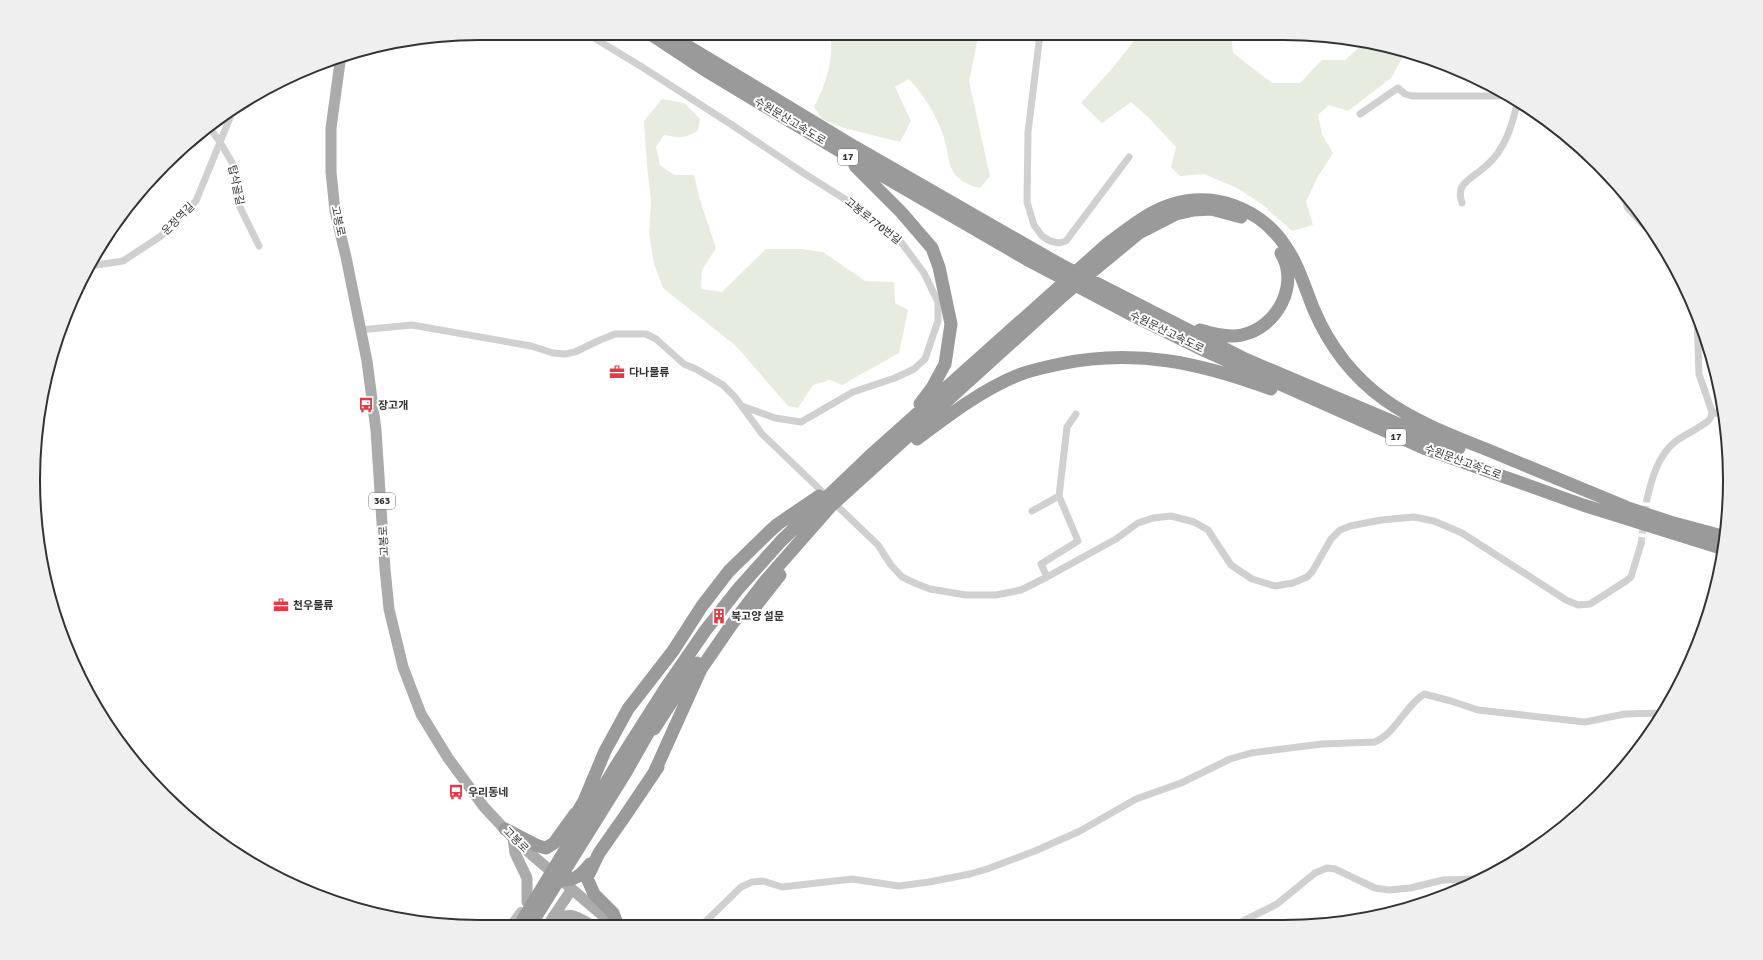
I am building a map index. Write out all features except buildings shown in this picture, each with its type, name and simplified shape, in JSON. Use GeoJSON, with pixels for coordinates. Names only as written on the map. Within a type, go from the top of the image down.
{"type":"FeatureCollection","features":[{"type":"Feature","properties":{"kind":"highway","name":"수원문산고속도로"},"geometry":{"type":"LineString","coordinates":[[659,40],[708,72],[842,153],[1057,269],[1093,281],[1245,359],[1396,423],[1497,461],[1670,522],[1719,535]]}},
{"type":"Feature","properties":{"kind":"highway","name":"수원문산고속도로"},"geometry":{"type":"LineString","coordinates":[[678,40],[1057,269],[1082,290],[1208,352],[1426,450],[1583,505],[1718,547]]}},
{"type":"Feature","properties":{"kind":"highway"},"geometry":{"type":"LineString","coordinates":[[523,920],[621,769],[665,688],[705,631],[738,588],[781,541],[914,412],[932,388],[945,364],[951,324],[939,267],[932,248],[901,212],[842,153]]}},
{"type":"Feature","properties":{"kind":"highway"},"geometry":{"type":"LineString","coordinates":[[873,453],[1106,245],[1126,229],[1149,215],[1170,205],[1206,200],[1225,202],[1243,208],[1256,216],[1271,229],[1284,244],[1298,269],[1314,310],[1334,347],[1357,376],[1384,399],[1406,413],[1448,434],[1626,507]]}},
{"type":"Feature","properties":{"kind":"highway"},"geometry":{"type":"LineString","coordinates":[[844,496],[1066,294],[1138,233],[1157,222],[1176,214],[1194,210],[1211,209],[1240,216],[1267,234],[1277,245],[1284,257],[1288,270],[1288,284],[1285,298],[1279,308],[1264,325],[1243,335],[1229,336],[1211,334],[1167,320]]}},
{"type":"Feature","properties":{"kind":"highway"},"geometry":{"type":"LineString","coordinates":[[621,769],[636,755],[726,621],[766,575],[814,526],[831,506],[949,414],[1017,375],[1059,364],[1102,357],[1162,359],[1216,370],[1387,433]]}},
{"type":"Feature","properties":{"kind":"highway"},"geometry":{"type":"LineString","coordinates":[[545,866],[559,846],[584,801],[605,751],[628,709],[674,648],[702,606],[730,571],[778,524],[843,482]]}},
{"type":"Feature","properties":{"kind":"highway"},"geometry":{"type":"LineString","coordinates":[[636,755],[674,688],[735,602],[789,545],[814,526]]}},
{"type":"Feature","properties":{"kind":"highway"},"geometry":{"type":"LineString","coordinates":[[566,885],[568,880],[577,878],[599,853],[625,816],[664,757],[714,664],[738,628],[797,553],[814,526]]}},
{"type":"Feature","properties":{"kind":"highway"},"geometry":{"type":"LineString","coordinates":[[654,773],[702,669],[732,624],[792,548]]}},
{"type":"Feature","properties":{"kind":"highway"},"geometry":{"type":"LineString","coordinates":[[509,833],[546,848],[554,843],[584,801]]}},
{"type":"Feature","properties":{"kind":"highway"},"geometry":{"type":"LineString","coordinates":[[599,853],[587,878],[594,894],[613,913],[616,920]]}},
{"type":"Feature","properties":{"kind":"highway"},"geometry":{"type":"LineString","coordinates":[[532,920],[537,898]]}},
{"type":"Feature","properties":{"kind":"main road","name":"고봉로"},"geometry":{"type":"LineString","coordinates":[[340,63],[331,128],[331,172],[335,211],[367,361],[376,430],[389,609],[403,668],[421,714],[448,758],[484,807],[509,833],[545,866],[608,920]]}},
{"type":"Feature","properties":{"kind":"main road"},"geometry":{"type":"LineString","coordinates":[[509,833],[515,853],[537,898]]}},
{"type":"Feature","properties":{"kind":"main road"},"geometry":{"type":"LineString","coordinates":[[517,920],[537,898],[536,886],[545,884],[566,885],[551,920]]}},
{"type":"Feature","properties":{"kind":"main road"},"geometry":{"type":"LineString","coordinates":[[555,920],[562,915],[569,914],[581,920]]}},
{"type":"Feature","properties":{"kind":"street","name":"고봉로770번길"},"geometry":{"type":"LineString","coordinates":[[597,40],[656,76],[851,203],[902,242],[924,273],[938,302],[938,321],[925,359],[914,368],[895,378],[853,392],[801,422],[775,418],[742,406]]}},
{"type":"Feature","properties":{"kind":"street"},"geometry":{"type":"LineString","coordinates":[[1039,40],[1028,132],[1028,202],[1034,225],[1042,236],[1050,241],[1059,243],[1066,241],[1129,157]]}},
{"type":"Feature","properties":{"kind":"street"},"geometry":{"type":"LineString","coordinates":[[1360,114],[1398,88],[1405,94],[1412,96],[1498,96]]}},
{"type":"Feature","properties":{"kind":"street"},"geometry":{"type":"LineString","coordinates":[[1462,203],[1460,193],[1463,186],[1489,164],[1501,147],[1512,126],[1516,107]]}},
{"type":"Feature","properties":{"kind":"street","name":"운정역길"},"geometry":{"type":"LineString","coordinates":[[96,265],[123,260],[161,236],[196,201],[230,118]]}},
{"type":"Feature","properties":{"kind":"street","name":"탑삭골길"},"geometry":{"type":"LineString","coordinates":[[212,131],[234,166],[237,202],[259,246]]}},
{"type":"Feature","properties":{"kind":"street"},"geometry":{"type":"LineString","coordinates":[[1627,206],[1633,213]]}},
{"type":"Feature","properties":{"kind":"street"},"geometry":{"type":"LineString","coordinates":[[360,330],[412,325],[531,346],[553,353],[565,354],[575,352],[615,334],[646,334],[656,339],[684,364],[696,369],[723,385],[742,406],[762,434],[782,451],[878,545],[891,565],[902,577],[930,589],[966,595],[996,595],[1020,590],[1116,539],[1138,523],[1153,518],[1171,516],[1194,522],[1208,530],[1230,565],[1244,575],[1268,585],[1284,586],[1307,577],[1312,572],[1331,539],[1340,530],[1350,526],[1381,520],[1414,517],[1434,521],[1462,533],[1566,600],[1583,605],[1598,600],[1631,577],[1640,544]]}},
{"type":"Feature","properties":{"kind":"street"},"geometry":{"type":"LineString","coordinates":[[1647,499],[1650,484],[1662,456],[1667,449],[1676,441],[1708,421],[1711,417],[1712,412],[1699,374],[1698,332]]}},
{"type":"Feature","properties":{"kind":"street"},"geometry":{"type":"LineString","coordinates":[[1712,412],[1718,414]]}},
{"type":"Feature","properties":{"kind":"street"},"geometry":{"type":"LineString","coordinates":[[1047,577],[1041,564],[1078,541],[1060,496],[1067,427],[1076,414]]}},
{"type":"Feature","properties":{"kind":"street"},"geometry":{"type":"LineString","coordinates":[[1032,511],[1060,496]]}},
{"type":"Feature","properties":{"kind":"street"},"geometry":{"type":"LineString","coordinates":[[707,920],[741,886],[752,882],[762,881],[782,887],[852,880],[899,886],[929,882],[987,869],[1080,831],[1136,799],[1181,783],[1230,759],[1251,753],[1322,744],[1375,742],[1381,739],[1396,726],[1416,699],[1424,694],[1478,710],[1585,722],[1625,714],[1656,713]]}},
{"type":"Feature","properties":{"kind":"street"},"geometry":{"type":"LineString","coordinates":[[1245,920],[1277,904],[1315,873],[1327,868],[1335,869],[1375,888],[1389,890],[1410,888],[1444,880],[1469,879]]}},
{"type":"Feature","properties":{"kind":"shaded area"},"geometry":{"type":"Polygon","coordinates":[[[831,40],[978,40],[969,81],[990,176],[980,188],[968,184],[954,173],[942,132],[936,118],[924,97],[909,79],[895,87],[911,121],[900,142],[844,128],[822,119],[814,107],[828,73],[831,40]]]}},
{"type":"Feature","properties":{"kind":"shaded area"},"geometry":{"type":"Polygon","coordinates":[[[1134,40],[1232,40],[1233,53],[1272,83],[1300,83],[1322,60],[1345,60],[1360,47],[1403,57],[1391,78],[1348,111],[1329,105],[1318,115],[1322,134],[1333,153],[1317,178],[1306,202],[1313,225],[1292,231],[1263,205],[1237,188],[1204,174],[1180,176],[1171,167],[1176,147],[1148,117],[1131,102],[1102,123],[1081,103],[1115,65],[1134,40]]]}},
{"type":"Feature","properties":{"kind":"shaded area"},"geometry":{"type":"Polygon","coordinates":[[[662,99],[684,103],[700,119],[698,130],[694,133],[682,137],[664,135],[656,147],[660,165],[674,175],[694,175],[700,200],[716,248],[702,270],[701,289],[722,292],[766,249],[802,249],[823,252],[865,281],[894,282],[895,303],[908,310],[899,353],[842,385],[830,380],[813,385],[798,408],[788,406],[736,346],[663,288],[654,264],[649,233],[651,201],[644,121],[662,99]]]}},
{"type":"Feature","properties":{"kind":"tunnel"},"geometry":{"type":"LineString","coordinates":[[1641,544],[1647,499]]}},
{"type":"Feature","properties":{"kind":"place","name":"다나물류"},"geometry":{"type":"Point","coordinates":[617,372]}},
{"type":"Feature","properties":{"kind":"place","name":"장고개"},"geometry":{"type":"Point","coordinates":[366,405]}},
{"type":"Feature","properties":{"kind":"place","name":"천우물류"},"geometry":{"type":"Point","coordinates":[281,605]}},
{"type":"Feature","properties":{"kind":"place","name":"북고양 설문"},"geometry":{"type":"Point","coordinates":[719,616]}},
{"type":"Feature","properties":{"kind":"place","name":"우리동네"},"geometry":{"type":"Point","coordinates":[456,792]}}]}
